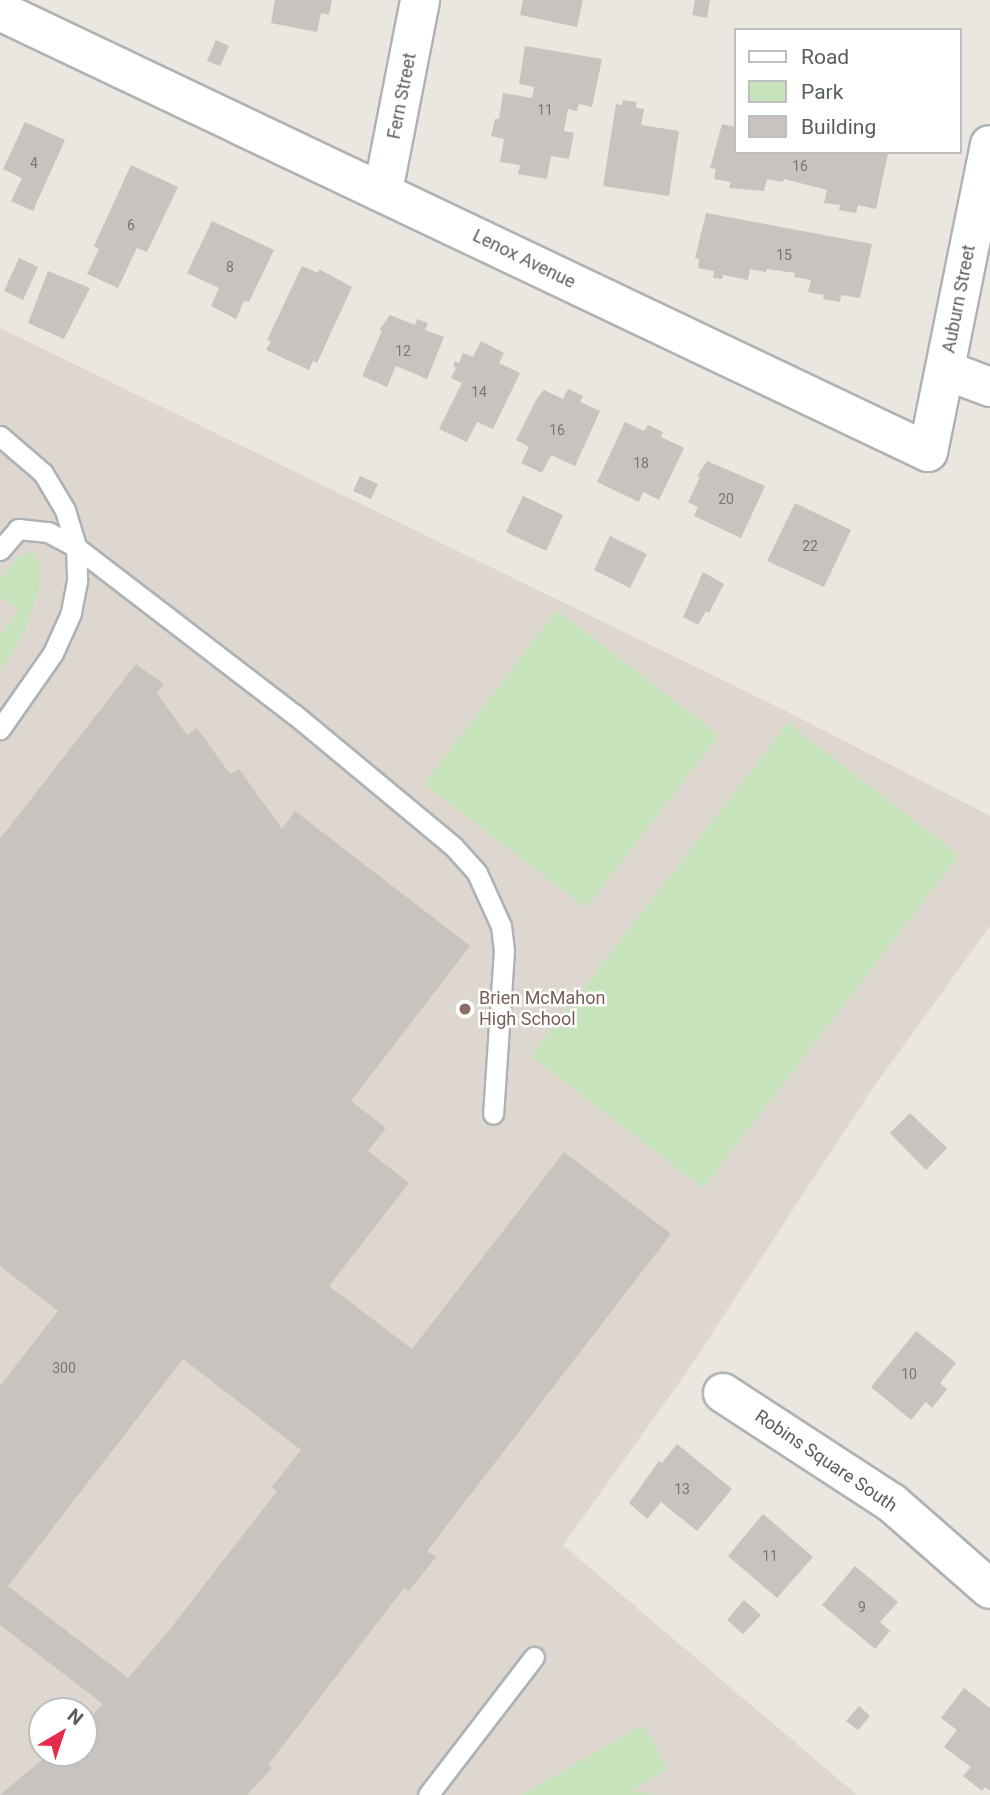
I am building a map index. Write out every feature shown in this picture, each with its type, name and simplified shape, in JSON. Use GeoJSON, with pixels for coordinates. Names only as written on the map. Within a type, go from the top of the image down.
{"type":"FeatureCollection","features":[{"type":"Feature","properties":{"kind":"street","name":"Fern Street"},"geometry":{"type":"LineString","coordinates":[[383,191],[420,0]]}},
{"type":"Feature","properties":{"kind":"street","name":"Lenox Avenue"},"geometry":{"type":"LineString","coordinates":[[0,11],[928,452],[945,370]]}},
{"type":"Feature","properties":{"kind":"street","name":"Auburn Street"},"geometry":{"type":"LineString","coordinates":[[945,370],[990,145]]}},
{"type":"Feature","properties":{"kind":"street"},"geometry":{"type":"LineString","coordinates":[[945,370],[990,387]]}},
{"type":"Feature","properties":{"kind":"street","name":"Robins Square South"},"geometry":{"type":"LineString","coordinates":[[723,1393],[892,1503],[990,1589]]}},
{"type":"Feature","properties":{"kind":"lane"},"geometry":{"type":"LineString","coordinates":[[0,436],[43,473],[65,510],[76,547],[77,582],[71,613],[53,653],[0,729]]}},
{"type":"Feature","properties":{"kind":"lane"},"geometry":{"type":"LineString","coordinates":[[0,550],[18,529],[48,532],[76,547],[293,713],[453,846],[477,873],[501,926],[503,950],[493,1114]]}},
{"type":"Feature","properties":{"kind":"lane"},"geometry":{"type":"LineString","coordinates":[[429,1795],[534,1657]]}},
{"type":"Feature","properties":{"kind":"shaded area","name":"Brien McMahon High School"},"geometry":{"type":"Polygon","coordinates":[[[0,328],[784,710],[990,816],[990,926],[870,1092],[686,1373],[563,1545],[857,1795],[0,1795],[0,328]]]}},
{"type":"Feature","properties":{"kind":"green space"},"geometry":{"type":"Polygon","coordinates":[[[32,552],[40,563],[38,593],[24,632],[0,671],[0,635],[19,610],[0,596],[0,579],[18,556],[32,552]]]}},
{"type":"Feature","properties":{"kind":"green space"},"geometry":{"type":"Polygon","coordinates":[[[557,610],[719,735],[586,908],[424,784],[557,610]]]}},
{"type":"Feature","properties":{"kind":"green space"},"geometry":{"type":"Polygon","coordinates":[[[788,723],[959,855],[703,1188],[531,1056],[788,723]]]}},
{"type":"Feature","properties":{"kind":"green space"},"geometry":{"type":"Polygon","coordinates":[[[643,1725],[668,1769],[632,1791],[656,1795],[521,1795],[643,1725]]]}},
{"type":"Feature","properties":{"kind":"building"},"geometry":{"type":"Polygon","coordinates":[[[275,0],[332,0],[329,15],[321,13],[317,32],[271,23],[275,0]]]}},
{"type":"Feature","properties":{"kind":"building"},"geometry":{"type":"Polygon","coordinates":[[[523,0],[583,0],[577,27],[520,15],[523,0]]]}},
{"type":"Feature","properties":{"kind":"building"},"geometry":{"type":"Polygon","coordinates":[[[695,0],[710,0],[707,18],[692,15],[695,0]]]}},
{"type":"Feature","properties":{"kind":"building"},"geometry":{"type":"Polygon","coordinates":[[[216,40],[229,46],[220,66],[207,61],[216,40]]]}},
{"type":"Feature","properties":{"kind":"building"},"geometry":{"type":"Polygon","coordinates":[[[525,46],[602,59],[592,107],[579,104],[577,111],[568,109],[564,131],[574,133],[569,159],[551,156],[547,179],[518,174],[520,165],[500,162],[504,139],[491,136],[495,119],[499,119],[503,93],[532,98],[534,87],[519,84],[525,46]]]}},
{"type":"Feature","properties":{"kind":"building"},"geometry":{"type":"Polygon","coordinates":[[[623,100],[637,102],[636,108],[644,109],[641,125],[679,131],[669,196],[603,186],[616,104],[622,105],[623,100]]]}},
{"type":"Feature","properties":{"kind":"building"},"geometry":{"type":"Polygon","coordinates":[[[25,122],[65,140],[33,211],[11,201],[22,178],[3,169],[25,122]]]}},
{"type":"Feature","properties":{"kind":"building"},"geometry":{"type":"Polygon","coordinates":[[[722,124],[734,127],[734,154],[888,154],[876,209],[858,205],[856,213],[839,210],[840,205],[824,203],[827,190],[784,179],[783,182],[767,179],[764,191],[729,188],[731,182],[714,179],[716,169],[710,168],[722,124]]]}},
{"type":"Feature","properties":{"kind":"building"},"geometry":{"type":"Polygon","coordinates":[[[131,165],[178,187],[147,252],[137,248],[118,288],[87,274],[99,249],[94,246],[131,165]]]}},
{"type":"Feature","properties":{"kind":"building"},"geometry":{"type":"Polygon","coordinates":[[[706,213],[872,244],[860,298],[841,295],[840,302],[823,299],[824,295],[808,292],[811,280],[794,277],[795,273],[767,269],[766,272],[750,269],[748,280],[723,275],[722,279],[713,278],[714,271],[698,268],[699,259],[695,258],[706,213]]]}},
{"type":"Feature","properties":{"kind":"building"},"geometry":{"type":"Polygon","coordinates":[[[212,221],[274,250],[249,302],[244,301],[236,319],[211,306],[219,288],[187,273],[212,221]]]}},
{"type":"Feature","properties":{"kind":"building"},"geometry":{"type":"Polygon","coordinates":[[[19,258],[38,267],[23,300],[4,291],[19,258]]]}},
{"type":"Feature","properties":{"kind":"building"},"geometry":{"type":"Polygon","coordinates":[[[302,266],[318,273],[319,269],[352,287],[317,363],[313,361],[309,370],[266,350],[271,341],[267,340],[302,266]]]}},
{"type":"Feature","properties":{"kind":"building"},"geometry":{"type":"Polygon","coordinates":[[[48,271],[90,288],[64,339],[28,323],[48,271]]]}},
{"type":"Feature","properties":{"kind":"building"},"geometry":{"type":"Polygon","coordinates":[[[390,315],[415,325],[417,319],[428,323],[425,330],[444,337],[427,379],[396,366],[387,387],[362,376],[382,331],[379,330],[390,315]]]}},
{"type":"Feature","properties":{"kind":"building"},"geometry":{"type":"Polygon","coordinates":[[[481,341],[504,353],[499,363],[520,373],[493,429],[477,422],[467,442],[439,429],[462,383],[451,378],[456,368],[453,366],[455,361],[459,363],[463,353],[473,357],[481,341]]]}},
{"type":"Feature","properties":{"kind":"building"},"geometry":{"type":"Polygon","coordinates":[[[568,389],[583,396],[580,402],[600,411],[575,466],[551,455],[542,473],[521,463],[529,447],[516,440],[537,398],[544,390],[563,399],[568,389]]]}},
{"type":"Feature","properties":{"kind":"building"},"geometry":{"type":"Polygon","coordinates":[[[625,422],[644,431],[648,425],[663,432],[661,437],[684,448],[659,500],[643,492],[639,502],[597,482],[625,422]]]}},
{"type":"Feature","properties":{"kind":"building"},"geometry":{"type":"Polygon","coordinates":[[[707,461],[765,486],[741,538],[694,516],[698,507],[688,502],[700,477],[697,476],[707,461]]]}},
{"type":"Feature","properties":{"kind":"building"},"geometry":{"type":"Polygon","coordinates":[[[360,476],[378,484],[371,499],[353,491],[360,476]]]}},
{"type":"Feature","properties":{"kind":"building"},"geometry":{"type":"Polygon","coordinates":[[[523,496],[563,515],[546,551],[506,532],[523,496]]]}},
{"type":"Feature","properties":{"kind":"building"},"geometry":{"type":"Polygon","coordinates":[[[795,503],[851,530],[824,587],[767,561],[795,503]]]}},
{"type":"Feature","properties":{"kind":"building"},"geometry":{"type":"Polygon","coordinates":[[[610,536],[647,554],[630,588],[594,570],[610,536]]]}},
{"type":"Feature","properties":{"kind":"building"},"geometry":{"type":"Polygon","coordinates":[[[703,572],[724,584],[709,613],[706,611],[698,625],[683,617],[703,572]]]}},
{"type":"Feature","properties":{"kind":"building"},"geometry":{"type":"Polygon","coordinates":[[[136,664],[164,684],[157,693],[187,735],[197,728],[230,774],[239,769],[282,829],[295,811],[470,946],[351,1101],[386,1128],[368,1151],[409,1183],[329,1286],[412,1349],[564,1152],[671,1234],[427,1551],[436,1557],[409,1591],[404,1588],[268,1765],[272,1768],[247,1795],[0,1795],[33,1767],[98,1767],[98,1709],[103,1704],[98,1697],[94,1697],[0,1625],[0,1386],[58,1311],[0,1266],[0,839],[136,664]],[[183,1359],[8,1586],[128,1678],[167,1633],[277,1491],[272,1487],[301,1450],[183,1359]]]}},
{"type":"Feature","properties":{"kind":"building"},"geometry":{"type":"Polygon","coordinates":[[[910,1113],[947,1148],[926,1170],[890,1133],[910,1113]]]}},
{"type":"Feature","properties":{"kind":"building"},"geometry":{"type":"Polygon","coordinates":[[[916,1331],[956,1363],[940,1383],[947,1389],[932,1408],[926,1402],[911,1420],[871,1387],[916,1331]]]}},
{"type":"Feature","properties":{"kind":"building"},"geometry":{"type":"Polygon","coordinates":[[[677,1444],[732,1489],[697,1531],[661,1502],[647,1519],[629,1503],[659,1461],[662,1463],[677,1444]]]}},
{"type":"Feature","properties":{"kind":"building"},"geometry":{"type":"Polygon","coordinates":[[[763,1514],[813,1557],[777,1598],[728,1556],[763,1514]]]}},
{"type":"Feature","properties":{"kind":"building"},"geometry":{"type":"Polygon","coordinates":[[[855,1566],[898,1602],[880,1622],[890,1631],[875,1649],[822,1605],[855,1566]]]}},
{"type":"Feature","properties":{"kind":"building"},"geometry":{"type":"Polygon","coordinates":[[[744,1600],[761,1615],[743,1634],[727,1620],[744,1600]]]}},
{"type":"Feature","properties":{"kind":"building"},"geometry":{"type":"Polygon","coordinates":[[[964,1688],[990,1708],[990,1791],[985,1787],[982,1791],[963,1776],[971,1767],[944,1747],[957,1730],[941,1718],[964,1688]]]}},
{"type":"Feature","properties":{"kind":"building"},"geometry":{"type":"Polygon","coordinates":[[[859,1706],[870,1716],[858,1730],[846,1721],[859,1706]]]}},
{"type":"Feature","properties":{"kind":"place","name":"Brien McMahon High School"},"geometry":{"type":"Point","coordinates":[465,1009]}}]}
